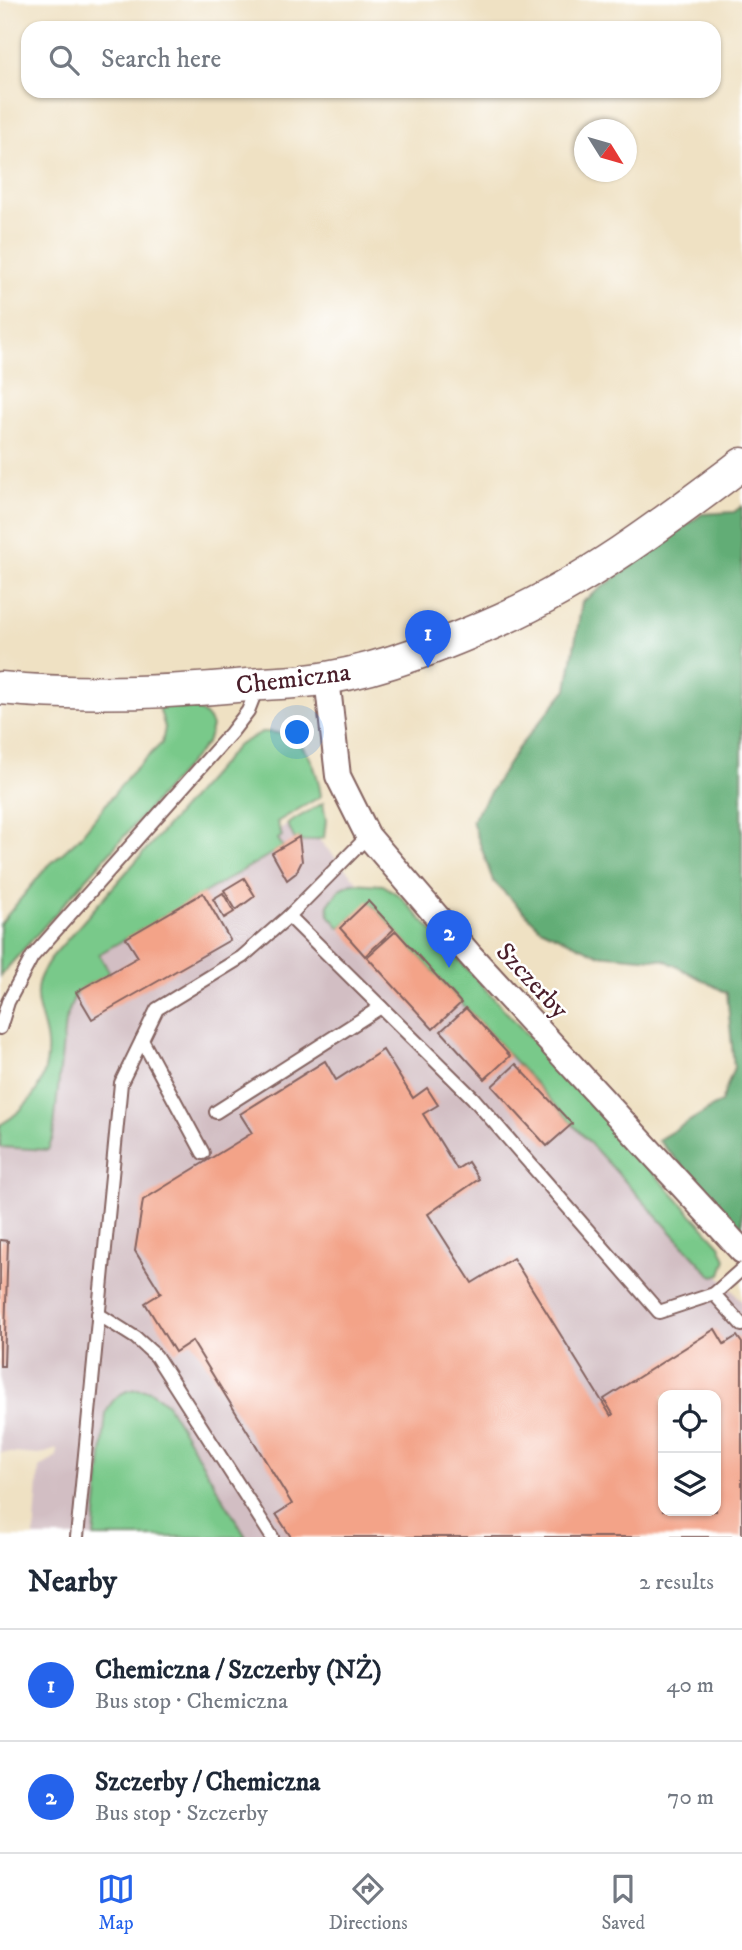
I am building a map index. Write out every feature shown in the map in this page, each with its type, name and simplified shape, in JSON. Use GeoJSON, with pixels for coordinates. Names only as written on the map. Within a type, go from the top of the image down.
{"type":"FeatureCollection","features":[{"type":"Feature","properties":{"kind":"street","name":"Chemiczna"},"geometry":{"type":"LineString","coordinates":[[0,688],[82,693],[162,693],[327,678],[441,644],[504,618],[617,555],[742,464]]}},
{"type":"Feature","properties":{"kind":"street","name":"Szczerby"},"geometry":{"type":"LineString","coordinates":[[327,678],[331,735],[338,776],[368,836],[470,955],[742,1251]]}},
{"type":"Feature","properties":{"kind":"lane"},"geometry":{"type":"LineString","coordinates":[[0,1028],[8,1002],[32,957],[231,733],[248,711],[259,684]]}},
{"type":"Feature","properties":{"kind":"lane"},"geometry":{"type":"LineString","coordinates":[[76,1537],[121,1083],[157,1009],[242,957],[289,916],[368,836]]}},
{"type":"Feature","properties":{"kind":"lane"},"geometry":{"type":"LineString","coordinates":[[289,916],[473,1098],[659,1312],[714,1294],[742,1269]]}},
{"type":"Feature","properties":{"kind":"lane"},"geometry":{"type":"LineString","coordinates":[[216,1112],[382,1007]]}},
{"type":"Feature","properties":{"kind":"lane"},"geometry":{"type":"LineString","coordinates":[[142,1040],[203,1153]]}},
{"type":"Feature","properties":{"kind":"lane"},"geometry":{"type":"LineString","coordinates":[[714,1294],[742,1325]]}},
{"type":"Feature","properties":{"kind":"lane"},"geometry":{"type":"LineString","coordinates":[[99,1314],[136,1338],[156,1356],[272,1537]]}},
{"type":"Feature","properties":{"kind":"shaded area"},"geometry":{"type":"Polygon","coordinates":[[[299,818],[742,1301],[742,1537],[34,1537],[39,1468],[57,1457],[57,1449],[39,1455],[0,1452],[0,1147],[48,1150],[62,1018],[109,929],[299,818]]]}},
{"type":"Feature","properties":{"kind":"green space"},"geometry":{"type":"Polygon","coordinates":[[[742,506],[742,1230],[658,1140],[721,1102],[734,1067],[727,993],[665,960],[596,954],[540,928],[493,881],[472,821],[518,748],[567,689],[582,602],[702,514],[734,512],[742,506]]]}},
{"type":"Feature","properties":{"kind":"green space"},"geometry":{"type":"Polygon","coordinates":[[[159,707],[190,707],[203,713],[212,726],[207,743],[0,976],[0,924],[46,868],[79,838],[130,774],[162,743],[165,728],[159,707]]]}},
{"type":"Feature","properties":{"kind":"green space"},"geometry":{"type":"Polygon","coordinates":[[[262,732],[288,736],[305,750],[315,771],[321,796],[277,822],[282,836],[278,839],[283,847],[99,954],[110,973],[76,992],[65,1022],[53,1137],[48,1150],[0,1147],[0,1125],[29,1101],[45,1069],[47,1044],[37,992],[40,978],[50,959],[237,746],[262,732]]]}},
{"type":"Feature","properties":{"kind":"green space"},"geometry":{"type":"Polygon","coordinates":[[[323,803],[326,820],[324,838],[302,842],[299,838],[295,840],[287,824],[323,803]]]}},
{"type":"Feature","properties":{"kind":"green space"},"geometry":{"type":"Polygon","coordinates":[[[352,883],[383,885],[400,896],[720,1245],[726,1259],[721,1274],[714,1276],[709,1273],[369,902],[340,928],[329,915],[328,905],[340,889],[352,883]]]}},
{"type":"Feature","properties":{"kind":"green space"},"geometry":{"type":"Polygon","coordinates":[[[138,1389],[151,1391],[167,1404],[246,1537],[94,1537],[106,1413],[118,1396],[138,1389]]]}},
{"type":"Feature","properties":{"kind":"building"},"geometry":{"type":"Polygon","coordinates":[[[299,837],[302,861],[296,873],[287,880],[272,853],[299,837]]]}},
{"type":"Feature","properties":{"kind":"building"},"geometry":{"type":"Polygon","coordinates":[[[244,878],[255,896],[236,910],[224,890],[244,878]]]}},
{"type":"Feature","properties":{"kind":"building"},"geometry":{"type":"Polygon","coordinates":[[[203,893],[230,940],[92,1019],[76,992],[138,957],[126,938],[203,893]]]}},
{"type":"Feature","properties":{"kind":"building"},"geometry":{"type":"Polygon","coordinates":[[[223,893],[234,912],[224,918],[213,899],[223,893]]]}},
{"type":"Feature","properties":{"kind":"building"},"geometry":{"type":"Polygon","coordinates":[[[368,901],[394,929],[365,956],[340,928],[368,901]]]}},
{"type":"Feature","properties":{"kind":"building"},"geometry":{"type":"Polygon","coordinates":[[[396,931],[461,1003],[433,1029],[367,957],[396,931]]]}},
{"type":"Feature","properties":{"kind":"building"},"geometry":{"type":"Polygon","coordinates":[[[466,1008],[510,1056],[485,1079],[441,1031],[466,1008]]]}},
{"type":"Feature","properties":{"kind":"building"},"geometry":{"type":"Polygon","coordinates":[[[383,1050],[413,1098],[427,1088],[438,1105],[423,1114],[457,1169],[468,1162],[479,1179],[428,1214],[472,1283],[513,1258],[611,1416],[613,1414],[604,1399],[715,1329],[724,1344],[737,1336],[742,1343],[742,1537],[291,1537],[276,1514],[292,1504],[192,1341],[175,1352],[145,1303],[161,1293],[135,1251],[143,1200],[252,1133],[240,1114],[325,1061],[336,1080],[383,1050]]]}},
{"type":"Feature","properties":{"kind":"building"},"geometry":{"type":"Polygon","coordinates":[[[516,1064],[572,1124],[547,1146],[492,1086],[516,1064]]]}},
{"type":"Feature","properties":{"kind":"building"},"geometry":{"type":"Polygon","coordinates":[[[0,1240],[8,1241],[4,1366],[0,1366],[0,1240]]]}},
{"type":"Feature","properties":{"kind":"place","name":"Chemiczna / Szczerby (NŻ)"},"geometry":{"type":"Point","coordinates":[428,668]}},
{"type":"Feature","properties":{"kind":"place","name":"Szczerby / Chemiczna"},"geometry":{"type":"Point","coordinates":[449,968]}}]}
